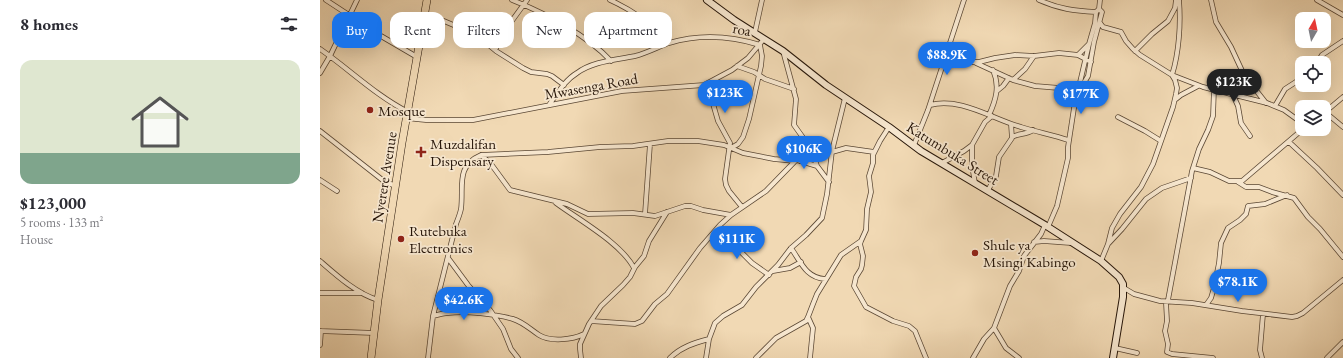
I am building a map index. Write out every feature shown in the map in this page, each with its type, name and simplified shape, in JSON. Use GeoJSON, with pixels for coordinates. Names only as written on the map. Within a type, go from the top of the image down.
{"type":"FeatureCollection","features":[{"type":"Feature","properties":{"kind":"main road","name":"Nyerere Avenue"},"geometry":{"type":"LineString","coordinates":[[424,12],[427,0]]}},
{"type":"Feature","properties":{"kind":"main road","name":"Katumbuka Street"},"geometry":{"type":"LineString","coordinates":[[707,0],[734,20],[755,32],[762,42],[783,51],[845,98],[914,145],[1047,226],[1101,262],[1119,277],[1124,288]]}},
{"type":"Feature","properties":{"kind":"main road","name":"Nyerere Avenue"},"geometry":{"type":"LineString","coordinates":[[371,358],[378,300],[419,48]]}},
{"type":"Feature","properties":{"kind":"main road"},"geometry":{"type":"LineString","coordinates":[[1113,358],[1124,288]]}},
{"type":"Feature","properties":{"kind":"street"},"geometry":{"type":"LineString","coordinates":[[326,0],[344,12]]}},
{"type":"Feature","properties":{"kind":"street"},"geometry":{"type":"LineString","coordinates":[[351,12],[357,0]]}},
{"type":"Feature","properties":{"kind":"street"},"geometry":{"type":"LineString","coordinates":[[512,0],[524,4],[553,19],[591,42],[611,61]]}},
{"type":"Feature","properties":{"kind":"street"},"geometry":{"type":"LineString","coordinates":[[495,50],[506,29],[527,0]]}},
{"type":"Feature","properties":{"kind":"street"},"geometry":{"type":"LineString","coordinates":[[610,0],[632,12]]}},
{"type":"Feature","properties":{"kind":"street"},"geometry":{"type":"LineString","coordinates":[[755,32],[762,0]]}},
{"type":"Feature","properties":{"kind":"street"},"geometry":{"type":"LineString","coordinates":[[914,145],[924,124],[964,0]]}},
{"type":"Feature","properties":{"kind":"street"},"geometry":{"type":"LineString","coordinates":[[1039,0],[1054,7],[1102,12],[1094,42],[1088,76],[1078,94]]}},
{"type":"Feature","properties":{"kind":"street"},"geometry":{"type":"LineString","coordinates":[[973,358],[984,339],[994,328],[1010,286],[1019,271],[1027,251],[1047,226],[1057,206],[1068,158],[1068,140],[1074,108],[1100,0]]}},
{"type":"Feature","properties":{"kind":"street"},"geometry":{"type":"LineString","coordinates":[[1135,51],[1168,21],[1178,0]]}},
{"type":"Feature","properties":{"kind":"street"},"geometry":{"type":"LineString","coordinates":[[1101,262],[1112,228],[1120,214],[1146,178],[1161,141],[1173,103],[1177,88],[1172,75],[1177,52],[1180,15],[1178,0]]}},
{"type":"Feature","properties":{"kind":"street"},"geometry":{"type":"LineString","coordinates":[[1211,0],[1216,22],[1231,47],[1244,75],[1266,103]]}},
{"type":"Feature","properties":{"kind":"street"},"geometry":{"type":"LineString","coordinates":[[1213,6],[1216,0]]}},
{"type":"Feature","properties":{"kind":"street"},"geometry":{"type":"LineString","coordinates":[[1317,0],[1343,15]]}},
{"type":"Feature","properties":{"kind":"street"},"geometry":{"type":"LineString","coordinates":[[445,22],[479,37],[495,50],[523,68],[531,72],[552,76],[564,85]]}},
{"type":"Feature","properties":{"kind":"street"},"geometry":{"type":"LineString","coordinates":[[1100,23],[1103,27],[1121,32],[1126,41],[1135,51],[1172,75],[1198,86],[1275,106],[1295,118]]}},
{"type":"Feature","properties":{"kind":"street"},"geometry":{"type":"LineString","coordinates":[[382,36],[417,58]]}},
{"type":"Feature","properties":{"kind":"street","name":"roa"},"geometry":{"type":"LineString","coordinates":[[672,42],[710,37],[726,37],[762,42]]}},
{"type":"Feature","properties":{"kind":"street"},"geometry":{"type":"LineString","coordinates":[[1322,56],[1343,41]]}},
{"type":"Feature","properties":{"kind":"street"},"geometry":{"type":"LineString","coordinates":[[731,148],[738,144],[749,119],[759,75],[762,56],[762,42]]}},
{"type":"Feature","properties":{"kind":"street","name":"Mwasenga Road"},"geometry":{"type":"LineString","coordinates":[[407,115],[432,120],[473,120],[622,91],[704,85],[748,58],[762,42]]}},
{"type":"Feature","properties":{"kind":"street"},"geometry":{"type":"LineString","coordinates":[[1078,55],[1089,44]]}},
{"type":"Feature","properties":{"kind":"street"},"geometry":{"type":"LineString","coordinates":[[320,48],[407,115]]}},
{"type":"Feature","properties":{"kind":"street"},"geometry":{"type":"LineString","coordinates":[[320,73],[334,48]]}},
{"type":"Feature","properties":{"kind":"street","name":"roa"},"geometry":{"type":"LineString","coordinates":[[548,105],[568,80],[577,72],[591,66],[640,54],[656,48]]}},
{"type":"Feature","properties":{"kind":"street"},"geometry":{"type":"LineString","coordinates":[[783,51],[796,99],[794,125],[811,148],[817,166],[829,182]]}},
{"type":"Feature","properties":{"kind":"street"},"geometry":{"type":"LineString","coordinates":[[974,62],[1015,55],[1034,56],[1059,53],[1078,55],[1091,62]]}},
{"type":"Feature","properties":{"kind":"street"},"geometry":{"type":"LineString","coordinates":[[945,56],[974,62],[1011,79],[1035,86],[1059,88],[1068,93],[1078,94]]}},
{"type":"Feature","properties":{"kind":"street"},"geometry":{"type":"LineString","coordinates":[[997,91],[1025,69],[1034,56]]}},
{"type":"Feature","properties":{"kind":"street"},"geometry":{"type":"LineString","coordinates":[[737,66],[754,72],[765,79],[794,89]]}},
{"type":"Feature","properties":{"kind":"street"},"geometry":{"type":"LineString","coordinates":[[942,163],[972,146],[980,129],[990,115],[997,91],[997,82],[993,70]]}},
{"type":"Feature","properties":{"kind":"street"},"geometry":{"type":"LineString","coordinates":[[1275,106],[1285,89],[1295,83]]}},
{"type":"Feature","properties":{"kind":"street"},"geometry":{"type":"LineString","coordinates":[[704,85],[711,97],[718,121],[730,141],[731,148],[725,179],[726,185],[742,207]]}},
{"type":"Feature","properties":{"kind":"street"},"geometry":{"type":"LineString","coordinates":[[1173,103],[1181,95],[1198,86]]}},
{"type":"Feature","properties":{"kind":"street"},"geometry":{"type":"LineString","coordinates":[[1213,358],[1172,354],[1167,352],[1167,320],[1165,306],[1169,301],[1193,168],[1213,116],[1214,89]]}},
{"type":"Feature","properties":{"kind":"street"},"geometry":{"type":"LineString","coordinates":[[1233,95],[1238,106],[1241,123],[1250,136]]}},
{"type":"Feature","properties":{"kind":"street"},"geometry":{"type":"LineString","coordinates":[[1331,106],[1343,97]]}},
{"type":"Feature","properties":{"kind":"street"},"geometry":{"type":"LineString","coordinates":[[706,358],[709,338],[717,321],[742,305],[791,248],[806,236],[822,218],[829,182],[832,152],[845,98]]}},
{"type":"Feature","properties":{"kind":"street"},"geometry":{"type":"LineString","coordinates":[[930,105],[936,103],[974,108],[1011,124],[1068,140]]}},
{"type":"Feature","properties":{"kind":"street"},"geometry":{"type":"LineString","coordinates":[[1118,117],[1161,141]]}},
{"type":"Feature","properties":{"kind":"street"},"geometry":{"type":"LineString","coordinates":[[1331,118],[1343,127]]}},
{"type":"Feature","properties":{"kind":"street"},"geometry":{"type":"LineString","coordinates":[[1011,124],[1012,137]]}},
{"type":"Feature","properties":{"kind":"street"},"geometry":{"type":"LineString","coordinates":[[756,358],[776,338],[802,323],[808,317],[812,304],[825,279],[841,255],[860,241],[866,230],[867,209],[871,192],[869,176],[873,163],[874,152],[889,127]]}},
{"type":"Feature","properties":{"kind":"street"},"geometry":{"type":"LineString","coordinates":[[988,190],[996,176],[998,157],[1012,137],[1017,134],[1026,134],[1033,130]]}},
{"type":"Feature","properties":{"kind":"street"},"geometry":{"type":"LineString","coordinates":[[320,131],[385,182],[396,186]]}},
{"type":"Feature","properties":{"kind":"street"},"geometry":{"type":"LineString","coordinates":[[1238,182],[1250,175],[1295,136]]}},
{"type":"Feature","properties":{"kind":"street"},"geometry":{"type":"LineString","coordinates":[[591,321],[635,324],[640,322],[667,294],[700,248],[731,215],[766,191],[797,161],[803,152],[804,139]]}},
{"type":"Feature","properties":{"kind":"street"},"geometry":{"type":"LineString","coordinates":[[428,358],[433,316],[460,213],[461,184],[465,168],[475,158],[482,156],[600,147],[633,146],[668,141],[698,141],[731,148],[748,154],[797,161],[817,166]]}},
{"type":"Feature","properties":{"kind":"street"},"geometry":{"type":"LineString","coordinates":[[1289,142],[1343,195]]}},
{"type":"Feature","properties":{"kind":"street"},"geometry":{"type":"LineString","coordinates":[[645,214],[650,144]]}},
{"type":"Feature","properties":{"kind":"street"},"geometry":{"type":"LineString","coordinates":[[972,146],[972,166],[975,183]]}},
{"type":"Feature","properties":{"kind":"street"},"geometry":{"type":"LineString","coordinates":[[797,161],[812,153],[832,152],[846,148],[874,152]]}},
{"type":"Feature","properties":{"kind":"street"},"geometry":{"type":"LineString","coordinates":[[482,156],[491,164],[510,190],[567,204],[590,215],[633,213],[655,216],[685,206],[731,215]]}},
{"type":"Feature","properties":{"kind":"street"},"geometry":{"type":"LineString","coordinates":[[1193,168],[1210,172],[1229,181],[1238,182],[1246,187],[1259,187],[1294,198],[1308,217],[1343,257]]}},
{"type":"Feature","properties":{"kind":"street"},"geometry":{"type":"LineString","coordinates":[[1108,244],[1146,199],[1152,194],[1162,188],[1191,178]]}},
{"type":"Feature","properties":{"kind":"street"},"geometry":{"type":"LineString","coordinates":[[320,180],[337,191]]}},
{"type":"Feature","properties":{"kind":"street"},"geometry":{"type":"LineString","coordinates":[[1206,305],[1211,298],[1214,288],[1221,243],[1228,228],[1243,218],[1246,214],[1248,206],[1265,204],[1287,195]]}},
{"type":"Feature","properties":{"kind":"street"},"geometry":{"type":"LineString","coordinates":[[554,202],[612,244],[628,259],[634,268]]}},
{"type":"Feature","properties":{"kind":"street"},"geometry":{"type":"LineString","coordinates":[[581,358],[580,349],[584,334],[591,321],[601,306],[626,282],[634,268],[644,256],[649,241],[667,212]]}},
{"type":"Feature","properties":{"kind":"street"},"geometry":{"type":"LineString","coordinates":[[712,235],[730,241],[752,263],[771,273],[790,268],[801,262]]}},
{"type":"Feature","properties":{"kind":"street"},"geometry":{"type":"LineString","coordinates":[[860,241],[863,256],[862,265],[856,278],[855,288],[868,308],[893,321],[912,328],[916,333],[926,358]]}},
{"type":"Feature","properties":{"kind":"street"},"geometry":{"type":"LineString","coordinates":[[1034,242],[1044,241],[1072,243]]}},
{"type":"Feature","properties":{"kind":"street"},"geometry":{"type":"LineString","coordinates":[[791,248],[813,276],[825,279]]}},
{"type":"Feature","properties":{"kind":"street"},"geometry":{"type":"LineString","coordinates":[[448,258],[494,316],[503,329],[511,349],[518,358]]}},
{"type":"Feature","properties":{"kind":"street"},"geometry":{"type":"LineString","coordinates":[[320,261],[340,279],[369,297],[378,300]]}},
{"type":"Feature","properties":{"kind":"street"},"geometry":{"type":"LineString","coordinates":[[1124,288],[1160,301],[1192,303],[1289,317],[1297,316],[1309,308],[1343,280]]}},
{"type":"Feature","properties":{"kind":"street"},"geometry":{"type":"LineString","coordinates":[[320,293],[363,293]]}},
{"type":"Feature","properties":{"kind":"street"},"geometry":{"type":"LineString","coordinates":[[433,316],[449,312],[503,316],[525,324],[540,335],[546,337],[573,339],[584,334]]}},
{"type":"Feature","properties":{"kind":"street"},"geometry":{"type":"LineString","coordinates":[[1262,314],[1260,348],[1260,355],[1262,358]]}},
{"type":"Feature","properties":{"kind":"street"},"geometry":{"type":"LineString","coordinates":[[808,317],[813,328],[810,358]]}},
{"type":"Feature","properties":{"kind":"street"},"geometry":{"type":"LineString","coordinates":[[994,328],[1004,347],[1018,358]]}},
{"type":"Feature","properties":{"kind":"street"},"geometry":{"type":"LineString","coordinates":[[320,346],[321,331],[374,333]]}},
{"type":"Feature","properties":{"kind":"street"},"geometry":{"type":"LineString","coordinates":[[670,358],[687,346],[709,338]]}},
{"type":"Feature","properties":{"kind":"street"},"geometry":{"type":"LineString","coordinates":[[1327,358],[1343,342]]}},
{"type":"Feature","properties":{"kind":"street"},"geometry":{"type":"LineString","coordinates":[[1115,348],[1137,353]]}},
{"type":"Feature","properties":{"kind":"place","name":"Mosque"},"geometry":{"type":"Point","coordinates":[370,110]}},
{"type":"Feature","properties":{"kind":"place","name":"Muzdalifan Dispensary"},"geometry":{"type":"Point","coordinates":[421,152]}},
{"type":"Feature","properties":{"kind":"place","name":"Rutebuka Electronics"},"geometry":{"type":"Point","coordinates":[401,239]}},
{"type":"Feature","properties":{"kind":"place","name":"Shule ya Msingi Kabingo"},"geometry":{"type":"Point","coordinates":[975,253]}}]}
